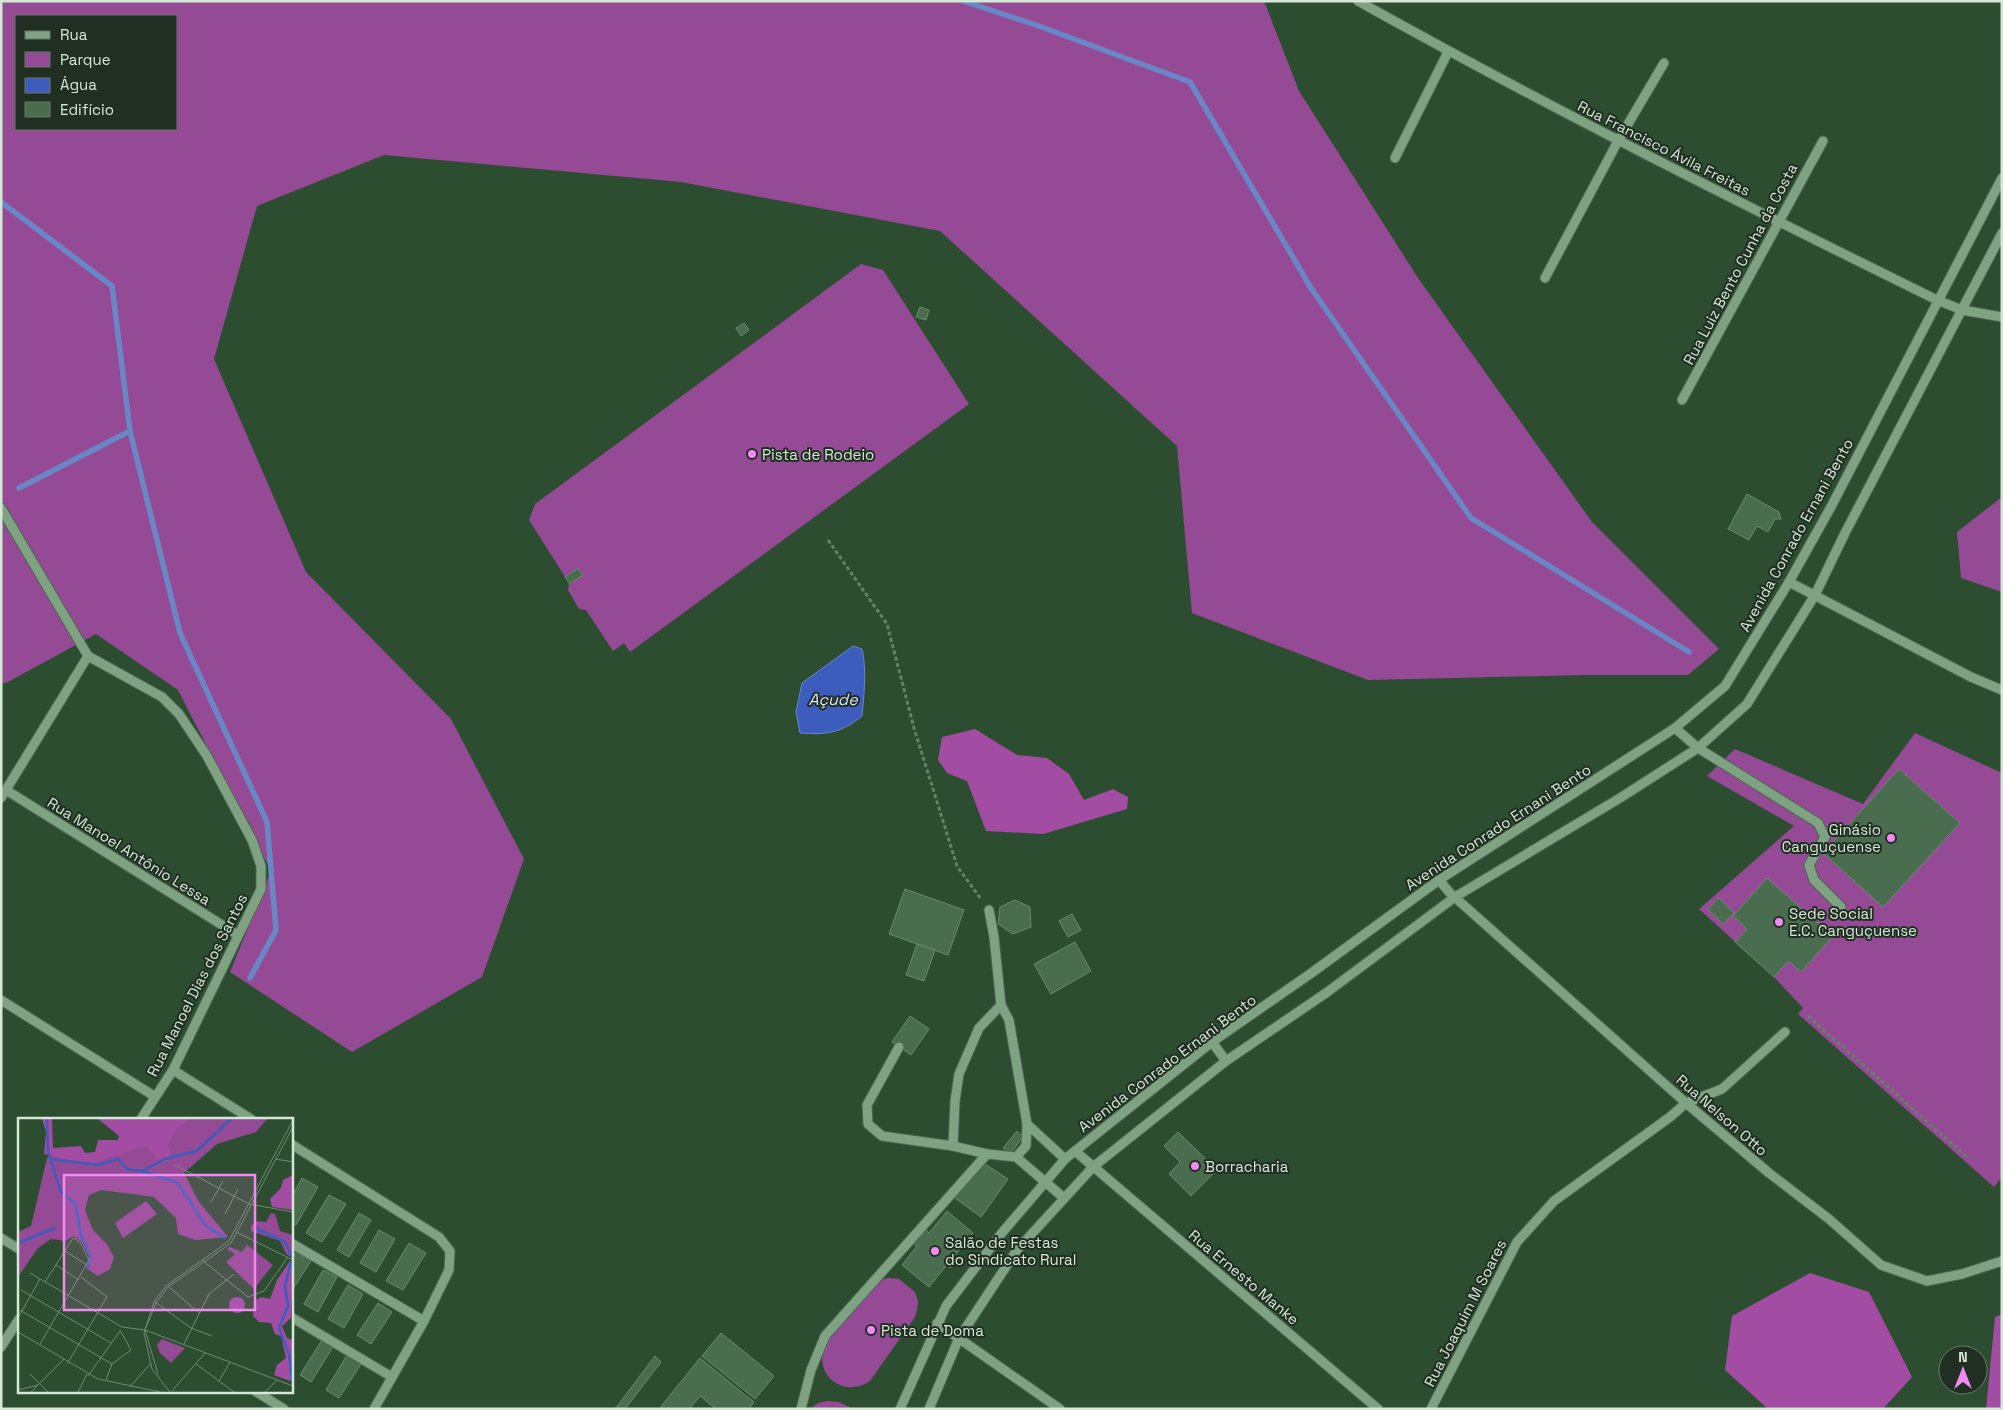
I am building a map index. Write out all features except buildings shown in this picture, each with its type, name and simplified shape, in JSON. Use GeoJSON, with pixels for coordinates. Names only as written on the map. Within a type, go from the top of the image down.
{"type":"FeatureCollection","features":[{"type":"Feature","properties":{"kind":"street","name":"Rua Francisco Ávila Freitas"},"geometry":{"type":"LineString","coordinates":[[1358,1],[1448,52],[1618,141],[1937,300],[1962,310],[2002,317]]}},
{"type":"Feature","properties":{"kind":"street"},"geometry":{"type":"LineString","coordinates":[[1395,158],[1448,52]]}},
{"type":"Feature","properties":{"kind":"street"},"geometry":{"type":"LineString","coordinates":[[1545,278],[1618,141],[1664,63]]}},
{"type":"Feature","properties":{"kind":"street","name":"Rua Luiz Bento Cunha da Costa"},"geometry":{"type":"LineString","coordinates":[[1682,400],[1823,141]]}},
{"type":"Feature","properties":{"kind":"street","name":"Avenida Conrado Ernani Bento"},"geometry":{"type":"LineString","coordinates":[[900,1409],[946,1306],[1001,1234],[1065,1159],[1212,1042],[1310,974],[1439,880],[1676,728],[1725,686],[1789,582],[1832,505],[2002,178]]}},
{"type":"Feature","properties":{"kind":"street"},"geometry":{"type":"LineString","coordinates":[[929,1409],[959,1338],[1017,1250],[1093,1167],[1226,1061],[1326,993],[1455,896],[1620,798],[1698,748],[1747,704],[1815,595],[1845,533],[2002,234]]}},
{"type":"Feature","properties":{"kind":"street"},"geometry":{"type":"LineString","coordinates":[[1,508],[88,656],[4,794]]}},
{"type":"Feature","properties":{"kind":"street"},"geometry":{"type":"LineString","coordinates":[[1789,582],[1971,677],[2002,690]]}},
{"type":"Feature","properties":{"kind":"street","name":"Rua Manoel Dias dos Santos"},"geometry":{"type":"LineString","coordinates":[[88,656],[162,697],[179,714],[207,756],[252,840],[261,866],[261,890],[172,1070],[142,1118]]}},
{"type":"Feature","properties":{"kind":"street"},"geometry":{"type":"LineString","coordinates":[[1676,728],[1698,748],[1818,823],[1825,837],[1810,865],[1814,880],[1841,907]]}},
{"type":"Feature","properties":{"kind":"street","name":"Rua Manoel Antônio Lessa"},"geometry":{"type":"LineString","coordinates":[[4,794],[238,935]]}},
{"type":"Feature","properties":{"kind":"street","name":"Rua Nelson Otto"},"geometry":{"type":"LineString","coordinates":[[1439,880],[1686,1103],[1769,1173],[1830,1219],[1881,1265],[1927,1280],[1962,1274],[2002,1260]]}},
{"type":"Feature","properties":{"kind":"street"},"geometry":{"type":"LineString","coordinates":[[989,910],[994,937],[1001,1005],[1009,1020],[1027,1124],[1026,1146],[1016,1157]]}},
{"type":"Feature","properties":{"kind":"street"},"geometry":{"type":"LineString","coordinates":[[1,1000],[154,1096]]}},
{"type":"Feature","properties":{"kind":"street"},"geometry":{"type":"LineString","coordinates":[[953,1146],[955,1101],[959,1074],[979,1028],[1001,1005]]}},
{"type":"Feature","properties":{"kind":"street","name":"Rua Joaquim M Soares"},"geometry":{"type":"LineString","coordinates":[[1432,1409],[1517,1242],[1554,1201],[1670,1117],[1686,1103],[1722,1089],[1785,1032]]}},
{"type":"Feature","properties":{"kind":"street"},"geometry":{"type":"LineString","coordinates":[[1212,1042],[1226,1061]]}},
{"type":"Feature","properties":{"kind":"street"},"geometry":{"type":"LineString","coordinates":[[899,1047],[867,1104],[868,1124],[882,1136],[953,1146],[987,1154],[1016,1157],[1064,1198]]}},
{"type":"Feature","properties":{"kind":"street"},"geometry":{"type":"LineString","coordinates":[[172,1070],[249,1118]]}},
{"type":"Feature","properties":{"kind":"street"},"geometry":{"type":"LineString","coordinates":[[1027,1124],[1065,1159]]}},
{"type":"Feature","properties":{"kind":"street"},"geometry":{"type":"LineString","coordinates":[[292,1145],[439,1237],[450,1251],[449,1270],[424,1321],[374,1409]]}},
{"type":"Feature","properties":{"kind":"street","name":"Rua Ernesto Manke"},"geometry":{"type":"LineString","coordinates":[[1075,1151],[1378,1409]]}},
{"type":"Feature","properties":{"kind":"street"},"geometry":{"type":"LineString","coordinates":[[801,1409],[811,1370],[825,1336],[987,1154]]}},
{"type":"Feature","properties":{"kind":"street"},"geometry":{"type":"LineString","coordinates":[[1,1238],[18,1248]]}},
{"type":"Feature","properties":{"kind":"street"},"geometry":{"type":"LineString","coordinates":[[292,1244],[424,1321]]}},
{"type":"Feature","properties":{"kind":"street"},"geometry":{"type":"LineString","coordinates":[[292,1319],[392,1377]]}},
{"type":"Feature","properties":{"kind":"street"},"geometry":{"type":"LineString","coordinates":[[1,1347],[18,1321]]}},
{"type":"Feature","properties":{"kind":"street"},"geometry":{"type":"LineString","coordinates":[[938,1323],[1060,1409]]}},
{"type":"Feature","properties":{"kind":"street"},"geometry":{"type":"LineString","coordinates":[[256,1392],[284,1409]]}},
{"type":"Feature","properties":{"kind":"path"},"geometry":{"type":"LineString","coordinates":[[828,540],[888,624],[914,728],[957,866],[989,910]]}},
{"type":"Feature","properties":{"kind":"path"},"geometry":{"type":"LineString","coordinates":[[1808,1016],[1968,1158]]}},
{"type":"Feature","properties":{"kind":"green space"},"geometry":{"type":"Polygon","coordinates":[[[1,1],[1264,1],[1299,91],[1418,278],[1592,522],[1719,649],[1688,675],[1585,675],[1368,680],[1192,613],[1177,446],[940,231],[681,182],[384,155],[257,206],[214,359],[306,572],[451,719],[524,859],[482,977],[352,1052],[230,972],[271,871],[178,690],[96,634],[6,683],[1,683],[1,1]]]}},
{"type":"Feature","properties":{"kind":"green space","name":"Pista de Rodeio"},"geometry":{"type":"Polygon","coordinates":[[[861,264],[883,270],[969,404],[630,652],[624,643],[613,651],[586,610],[579,609],[568,590],[569,583],[529,520],[535,504],[861,264]]]}},
{"type":"Feature","properties":{"kind":"green space"},"geometry":{"type":"Polygon","coordinates":[[[2002,497],[2002,592],[1961,578],[1957,532],[2002,497]]]}},
{"type":"Feature","properties":{"kind":"green space"},"geometry":{"type":"Polygon","coordinates":[[[1915,733],[2002,773],[2002,1177],[1994,1187],[1798,1014],[1803,1008],[1774,977],[1699,909],[1794,826],[1707,776],[1735,749],[1863,804],[1915,733]]]}},
{"type":"Feature","properties":{"kind":"green space","name":"Pista de Doma"},"geometry":{"type":"Polygon","coordinates":[[[889,1278],[899,1279],[915,1292],[918,1301],[915,1317],[870,1381],[852,1387],[836,1383],[829,1377],[822,1361],[825,1345],[865,1294],[878,1281],[889,1278]]]}},
{"type":"Feature","properties":{"kind":"green space"},"geometry":{"type":"Polygon","coordinates":[[[828,1401],[839,1402],[853,1409],[810,1409],[818,1403],[828,1401]]]}},
{"type":"Feature","properties":{"kind":"shaded area"},"geometry":{"type":"Polygon","coordinates":[[[975,729],[1017,755],[1047,758],[1069,774],[1084,800],[1113,789],[1128,797],[1127,809],[1043,834],[986,831],[967,781],[947,773],[938,760],[942,737],[975,729]]]}},
{"type":"Feature","properties":{"kind":"shaded area"},"geometry":{"type":"Polygon","coordinates":[[[1810,1273],[1869,1292],[1912,1377],[1883,1409],[1768,1409],[1725,1370],[1732,1316],[1810,1273]]]}},
{"type":"Feature","properties":{"kind":"shaded area"},"geometry":{"type":"Polygon","coordinates":[[[2002,1314],[2002,1409],[1986,1409],[1988,1395],[1995,1317],[2002,1314]]]}},
{"type":"Feature","properties":{"kind":"water","name":"Açude"},"geometry":{"type":"Polygon","coordinates":[[[853,646],[862,649],[864,657],[865,682],[862,716],[847,726],[833,732],[818,734],[800,733],[796,712],[802,683],[853,646]]]}},
{"type":"Feature","properties":{"kind":"waterway"},"geometry":{"type":"LineString","coordinates":[[963,1],[1036,25],[1190,82],[1311,288],[1471,518],[1689,652]]}},
{"type":"Feature","properties":{"kind":"waterway"},"geometry":{"type":"LineString","coordinates":[[1,202],[112,286],[130,431],[180,633],[267,822],[276,930],[250,978]]}},
{"type":"Feature","properties":{"kind":"waterway"},"geometry":{"type":"LineString","coordinates":[[19,488],[130,431]]}},
{"type":"Feature","properties":{"kind":"place","name":"Pista de Rodeio"},"geometry":{"type":"Point","coordinates":[752,454]}},
{"type":"Feature","properties":{"kind":"place","name":"Ginásio Canguçuense"},"geometry":{"type":"Point","coordinates":[1891,838]}},
{"type":"Feature","properties":{"kind":"place","name":"Sede Social E.C. Canguçuense"},"geometry":{"type":"Point","coordinates":[1779,922]}},
{"type":"Feature","properties":{"kind":"place","name":"Borracharia"},"geometry":{"type":"Point","coordinates":[1195,1166]}},
{"type":"Feature","properties":{"kind":"place","name":"Salão de Festas do Sindicato Rural"},"geometry":{"type":"Point","coordinates":[935,1251]}},
{"type":"Feature","properties":{"kind":"place","name":"Pista de Doma"},"geometry":{"type":"Point","coordinates":[871,1330]}}]}
